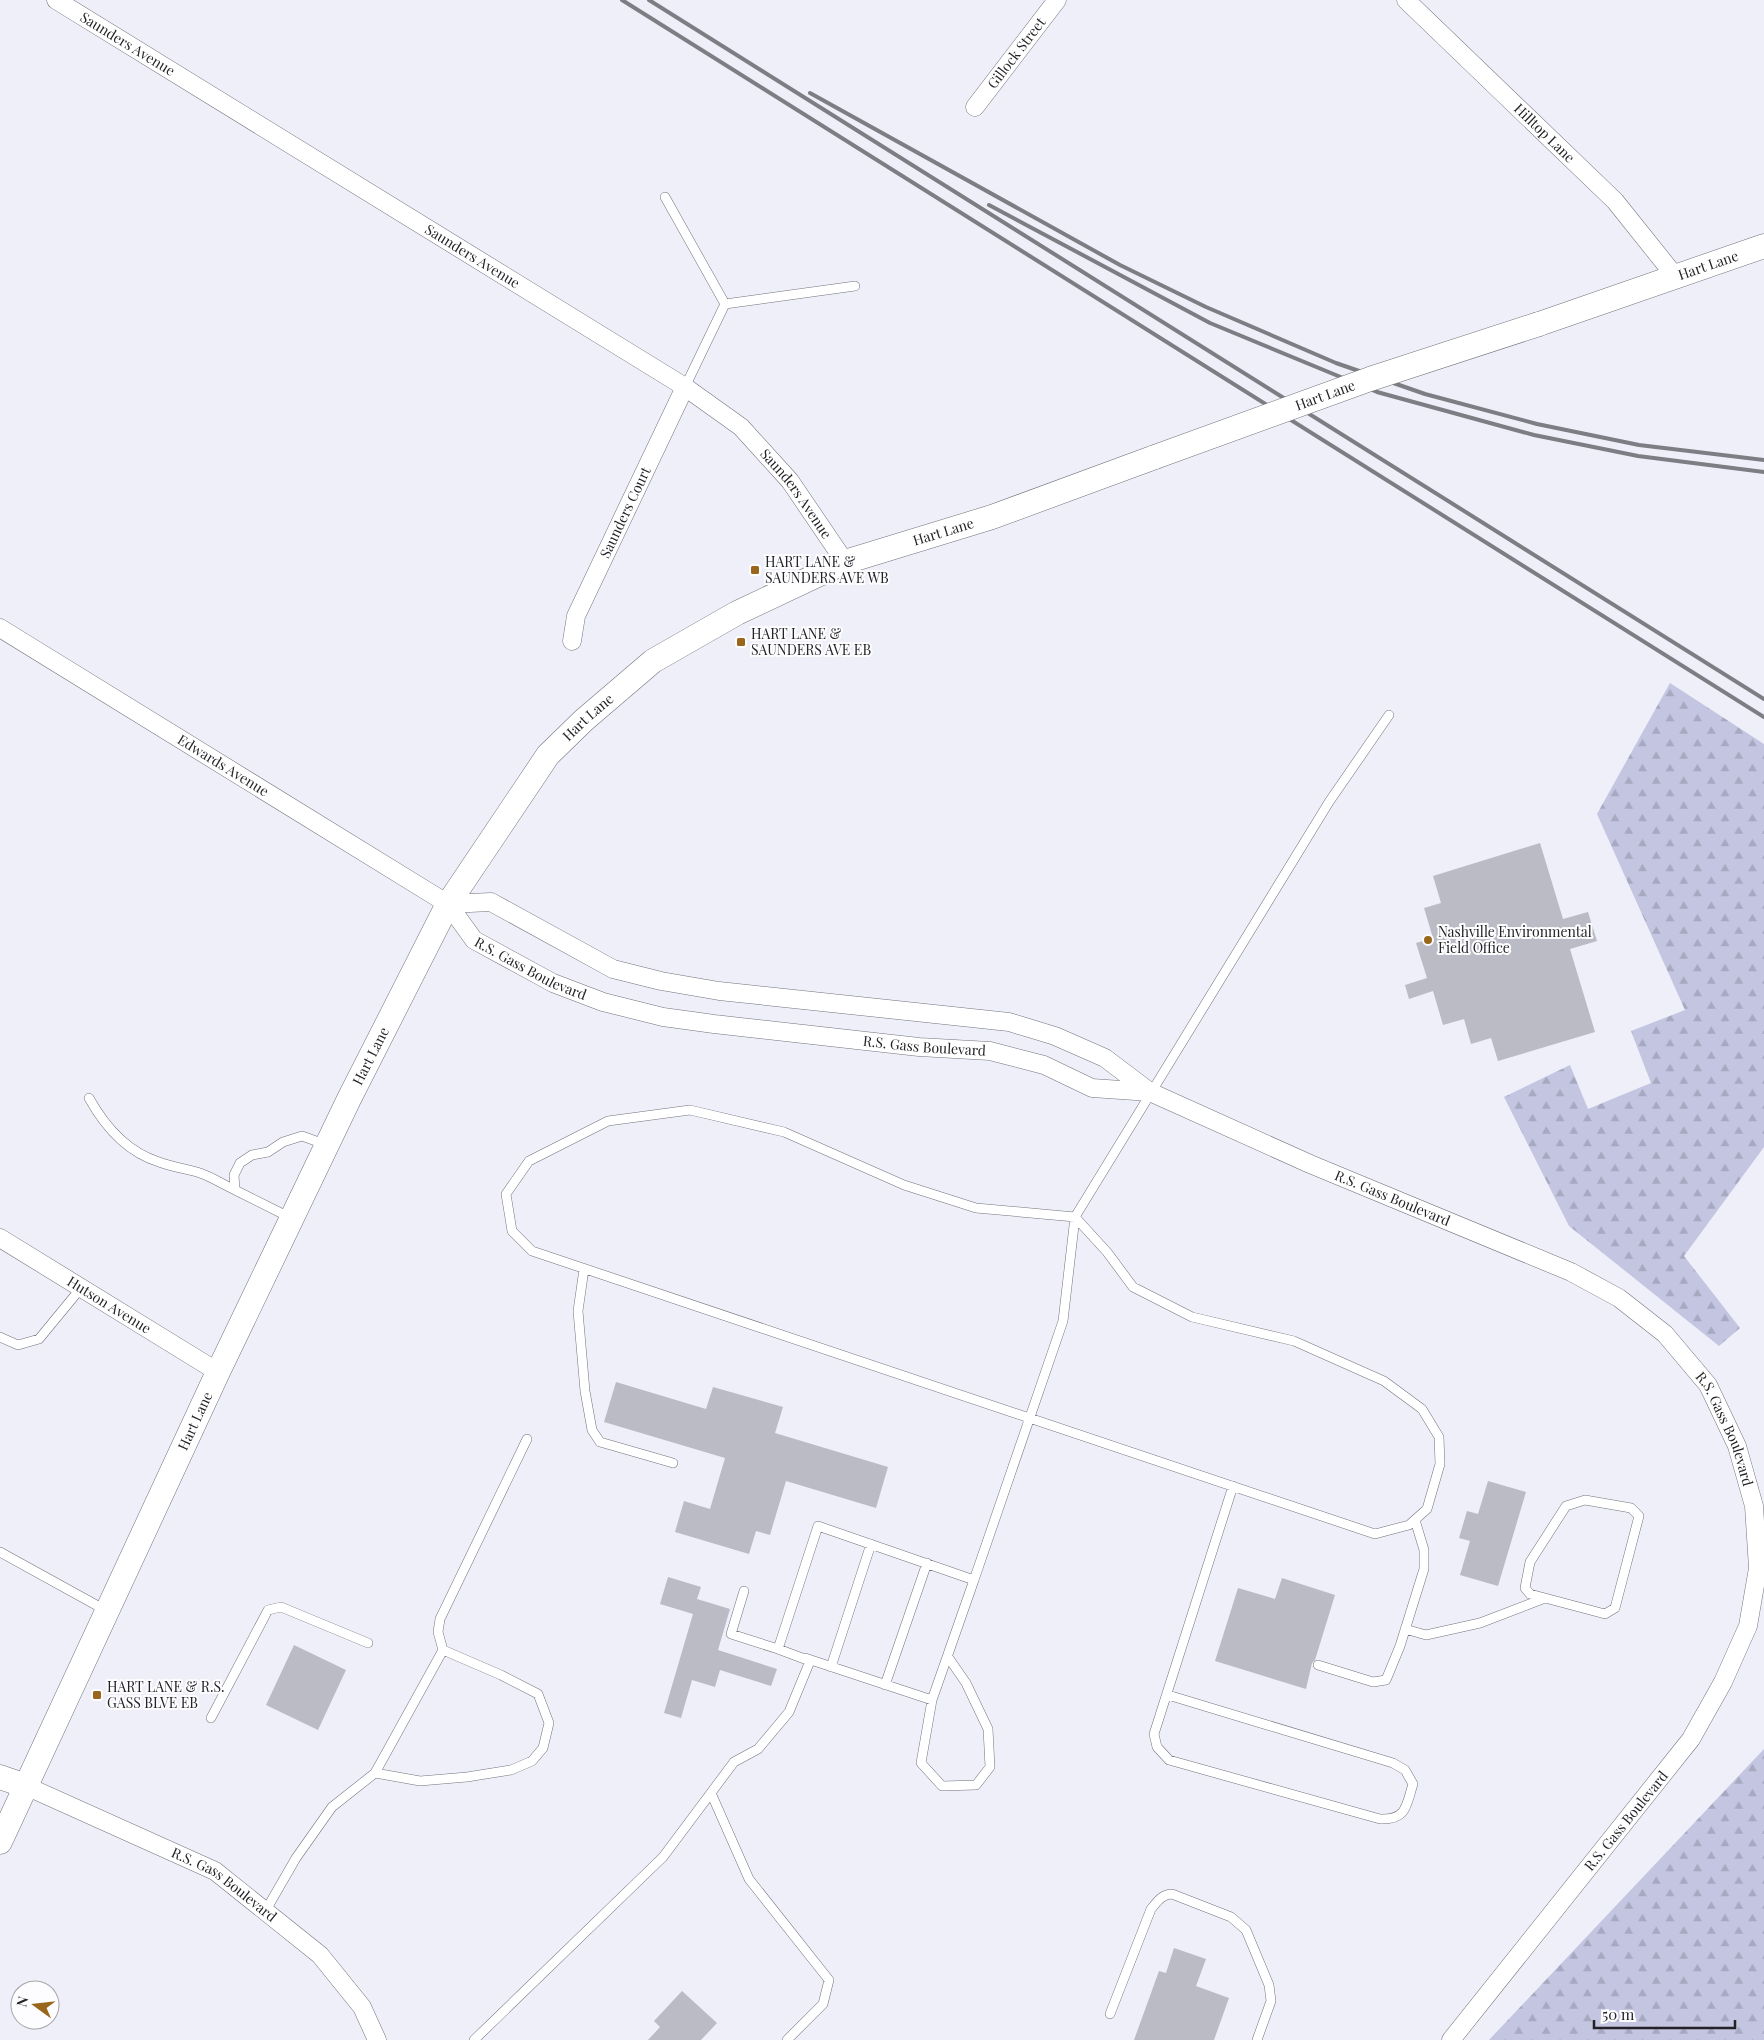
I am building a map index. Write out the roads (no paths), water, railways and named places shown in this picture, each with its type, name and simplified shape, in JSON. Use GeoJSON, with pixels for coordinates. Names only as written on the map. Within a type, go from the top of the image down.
{"type":"FeatureCollection","features":[{"type":"Feature","properties":{"kind":"main road","name":"Hart Lane"},"geometry":{"type":"LineString","coordinates":[[0,1842],[218,1372],[327,1145],[448,904],[548,756],[584,720],[654,661],[737,613],[845,562],[992,517],[1370,379],[1539,324],[1764,246]]}},
{"type":"Feature","properties":{"kind":"main road"},"geometry":{"type":"LineString","coordinates":[[0,1777],[26,1786]]}},
{"type":"Feature","properties":{"kind":"street","name":"Saunders Avenue"},"geometry":{"type":"LineString","coordinates":[[56,0],[685,387],[742,427],[790,481],[845,562]]}},
{"type":"Feature","properties":{"kind":"street","name":"Gillock Street"},"geometry":{"type":"LineString","coordinates":[[975,108],[1057,0]]}},
{"type":"Feature","properties":{"kind":"street","name":"Hilltop Lane"},"geometry":{"type":"LineString","coordinates":[[1406,0],[1615,202],[1676,276]]}},
{"type":"Feature","properties":{"kind":"street","name":"Saunders Court"},"geometry":{"type":"LineString","coordinates":[[572,641],[576,616],[685,387]]}},
{"type":"Feature","properties":{"kind":"street","name":"Edwards Avenue"},"geometry":{"type":"LineString","coordinates":[[0,628],[448,904]]}},
{"type":"Feature","properties":{"kind":"street","name":"R.S. Gass Boulevard"},"geometry":{"type":"LineString","coordinates":[[448,904],[491,902],[613,969],[661,981],[719,991],[1009,1022],[1055,1036],[1105,1058],[1150,1092],[1310,1164],[1571,1272],[1619,1298],[1665,1334],[1708,1384],[1737,1446],[1754,1506],[1758,1568],[1748,1626],[1723,1682],[1691,1739],[1451,2040]]}},
{"type":"Feature","properties":{"kind":"street","name":"R.S. Gass Boulevard"},"geometry":{"type":"LineString","coordinates":[[448,904],[474,940],[553,983],[603,1002],[663,1017],[714,1024],[919,1047],[990,1051],[1044,1065],[1092,1088],[1150,1092]]}},
{"type":"Feature","properties":{"kind":"street","name":"Hutson Avenue"},"geometry":{"type":"LineString","coordinates":[[0,1238],[218,1372]]}},
{"type":"Feature","properties":{"kind":"street","name":"R.S. Gass Boulevard"},"geometry":{"type":"LineString","coordinates":[[26,1786],[215,1871],[320,1955],[362,2007],[377,2040]]}},
{"type":"Feature","properties":{"kind":"lane"},"geometry":{"type":"LineString","coordinates":[[665,197],[725,304]]}},
{"type":"Feature","properties":{"kind":"lane"},"geometry":{"type":"LineString","coordinates":[[725,304],[855,286]]}},
{"type":"Feature","properties":{"kind":"lane"},"geometry":{"type":"LineString","coordinates":[[685,387],[725,304]]}},
{"type":"Feature","properties":{"kind":"lane"},"geometry":{"type":"LineString","coordinates":[[948,1657],[966,1683],[988,1729],[990,1767],[976,1785],[942,1786],[921,1763],[932,1700],[1063,1321],[1075,1217],[1329,802],[1389,715]]}},
{"type":"Feature","properties":{"kind":"lane"},"geometry":{"type":"LineString","coordinates":[[88,1098],[100,1119],[120,1139],[143,1155],[158,1162],[202,1174],[292,1218]]}},
{"type":"Feature","properties":{"kind":"lane"},"geometry":{"type":"LineString","coordinates":[[690,1110],[784,1132],[904,1185],[976,1208],[1075,1217],[1107,1252],[1133,1287],[1192,1317],[1294,1341],[1384,1381],[1422,1409],[1439,1437],[1440,1464],[1427,1509],[1410,1525],[1375,1534],[1031,1417],[584,1269],[532,1250],[512,1230],[506,1194],[529,1161],[608,1122],[690,1110]]}},
{"type":"Feature","properties":{"kind":"lane"},"geometry":{"type":"LineString","coordinates":[[235,1190],[234,1175],[240,1162],[252,1156],[268,1152],[283,1142],[302,1136],[327,1145]]}},
{"type":"Feature","properties":{"kind":"lane"},"geometry":{"type":"LineString","coordinates":[[584,1269],[578,1311],[585,1391],[592,1430],[600,1442],[673,1463]]}},
{"type":"Feature","properties":{"kind":"lane"},"geometry":{"type":"LineString","coordinates":[[0,1337],[18,1345],[38,1339],[81,1288]]}},
{"type":"Feature","properties":{"kind":"lane"},"geometry":{"type":"LineString","coordinates":[[266,1910],[296,1858],[332,1807],[375,1773],[443,1650],[438,1632],[440,1619],[527,1439]]}},
{"type":"Feature","properties":{"kind":"lane"},"geometry":{"type":"LineString","coordinates":[[1168,1695],[1393,1763],[1405,1770],[1413,1784],[1405,1811],[1394,1820],[1380,1819],[1169,1760],[1157,1747],[1154,1734],[1168,1695],[1233,1486]]}},
{"type":"Feature","properties":{"kind":"lane"},"geometry":{"type":"LineString","coordinates":[[1405,1630],[1426,1635],[1480,1623],[1545,1598],[1605,1614],[1615,1608],[1639,1516],[1631,1508],[1584,1500],[1566,1506],[1530,1562],[1525,1588],[1530,1594],[1545,1598]]}},
{"type":"Feature","properties":{"kind":"lane"},"geometry":{"type":"LineString","coordinates":[[1318,1665],[1373,1682],[1386,1680],[1405,1630],[1424,1569],[1424,1550],[1415,1520]]}},
{"type":"Feature","properties":{"kind":"lane"},"geometry":{"type":"LineString","coordinates":[[778,1650],[818,1526],[974,1580]]}},
{"type":"Feature","properties":{"kind":"lane"},"geometry":{"type":"LineString","coordinates":[[832,1667],[871,1544]]}},
{"type":"Feature","properties":{"kind":"lane"},"geometry":{"type":"LineString","coordinates":[[0,1552],[107,1611]]}},
{"type":"Feature","properties":{"kind":"lane"},"geometry":{"type":"LineString","coordinates":[[885,1685],[927,1563]]}},
{"type":"Feature","properties":{"kind":"lane"},"geometry":{"type":"LineString","coordinates":[[744,1591],[731,1634],[932,1700]]}},
{"type":"Feature","properties":{"kind":"lane"},"geometry":{"type":"LineString","coordinates":[[211,1718],[268,1610],[281,1607],[368,1642]]}},
{"type":"Feature","properties":{"kind":"lane"},"geometry":{"type":"LineString","coordinates":[[375,1773],[420,1781],[467,1777],[511,1770],[532,1761],[543,1748],[548,1723],[538,1694],[501,1675],[443,1650]]}},
{"type":"Feature","properties":{"kind":"lane"},"geometry":{"type":"LineString","coordinates":[[474,2040],[663,1857],[734,1762],[758,1749],[789,1712],[810,1661],[805,1658]]}},
{"type":"Feature","properties":{"kind":"lane"},"geometry":{"type":"LineString","coordinates":[[711,1793],[749,1879],[829,1980],[823,2004],[787,2040]]}},
{"type":"Feature","properties":{"kind":"lane"},"geometry":{"type":"LineString","coordinates":[[1110,2014],[1151,1909],[1159,1899],[1167,1894],[1172,1894],[1231,1917],[1246,1930],[1269,1985],[1271,2001],[1257,2040]]}},
{"type":"Feature","properties":{"kind":"railway"},"geometry":{"type":"LineString","coordinates":[[622,0],[1764,717]]}},
{"type":"Feature","properties":{"kind":"railway"},"geometry":{"type":"LineString","coordinates":[[649,0],[1764,699]]}},
{"type":"Feature","properties":{"kind":"railway"},"geometry":{"type":"LineString","coordinates":[[810,93],[1120,265],[1206,307],[1336,363],[1425,394],[1537,424],[1639,445],[1764,460]]}},
{"type":"Feature","properties":{"kind":"railway"},"geometry":{"type":"LineString","coordinates":[[989,205],[1210,323],[1377,392],[1534,435],[1638,456],[1764,472]]}},
{"type":"Feature","properties":{"kind":"place","name":"HART LANE & SAUNDERS AVE WB"},"geometry":{"type":"Point","coordinates":[755,570]}},
{"type":"Feature","properties":{"kind":"place","name":"HART LANE & SAUNDERS AVE EB"},"geometry":{"type":"Point","coordinates":[741,642]}},
{"type":"Feature","properties":{"kind":"place","name":"Nashville Environmental Field Office"},"geometry":{"type":"Point","coordinates":[1428,940]}},
{"type":"Feature","properties":{"kind":"place","name":"HART LANE & R.S. GASS BLVE EB"},"geometry":{"type":"Point","coordinates":[97,1695]}}]}
